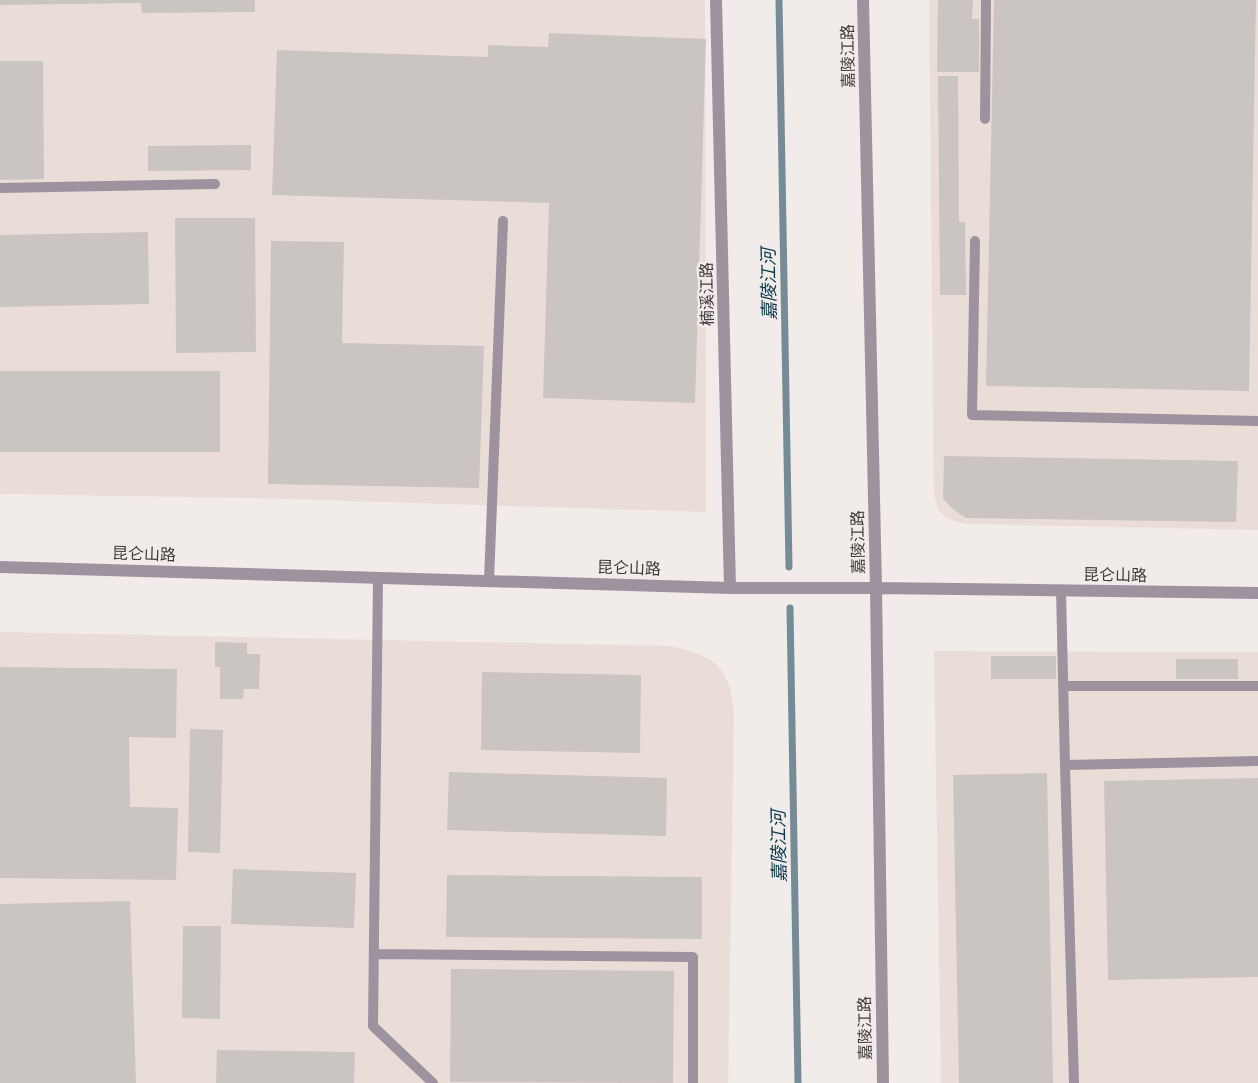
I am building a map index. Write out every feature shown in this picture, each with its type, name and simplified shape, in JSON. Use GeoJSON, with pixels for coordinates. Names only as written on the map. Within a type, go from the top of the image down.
{"type":"FeatureCollection","features":[{"type":"Feature","properties":{"kind":"street","name":"楠溪江路"},"geometry":{"type":"LineString","coordinates":[[716,0],[730,588]]}},
{"type":"Feature","properties":{"kind":"street","name":"嘉陵江路"},"geometry":{"type":"LineString","coordinates":[[863,0],[876,588],[883,1083]]}},
{"type":"Feature","properties":{"kind":"street","name":"昆仑山路"},"geometry":{"type":"LineString","coordinates":[[0,567],[730,588],[1258,593]]}},
{"type":"Feature","properties":{"kind":"lane"},"geometry":{"type":"LineString","coordinates":[[985,119],[986,0]]}},
{"type":"Feature","properties":{"kind":"lane"},"geometry":{"type":"LineString","coordinates":[[0,188],[215,183]]}},
{"type":"Feature","properties":{"kind":"lane"},"geometry":{"type":"LineString","coordinates":[[489,581],[503,221]]}},
{"type":"Feature","properties":{"kind":"lane"},"geometry":{"type":"LineString","coordinates":[[975,240],[972,415],[1258,421]]}},
{"type":"Feature","properties":{"kind":"lane"},"geometry":{"type":"LineString","coordinates":[[378,578],[373,1026],[433,1083]]}},
{"type":"Feature","properties":{"kind":"lane"},"geometry":{"type":"LineString","coordinates":[[1062,590],[1074,1083]]}},
{"type":"Feature","properties":{"kind":"lane"},"geometry":{"type":"LineString","coordinates":[[1063,686],[1258,686]]}},
{"type":"Feature","properties":{"kind":"lane"},"geometry":{"type":"LineString","coordinates":[[1065,765],[1258,761]]}},
{"type":"Feature","properties":{"kind":"lane"},"geometry":{"type":"LineString","coordinates":[[374,954],[693,957],[693,1083]]}},
{"type":"Feature","properties":{"kind":"shaded area"},"geometry":{"type":"Polygon","coordinates":[[[0,0],[705,0],[706,512],[253,498],[0,494],[0,0]]]}},
{"type":"Feature","properties":{"kind":"shaded area"},"geometry":{"type":"Polygon","coordinates":[[[929,0],[1258,0],[1258,530],[966,524],[948,519],[938,510],[934,493],[929,0]]]}},
{"type":"Feature","properties":{"kind":"shaded area"},"geometry":{"type":"Polygon","coordinates":[[[0,632],[670,646],[694,652],[714,662],[723,672],[730,688],[734,711],[728,1083],[0,1083],[0,632]]]}},
{"type":"Feature","properties":{"kind":"shaded area"},"geometry":{"type":"Polygon","coordinates":[[[934,651],[1258,652],[1258,1083],[941,1083],[934,651]]]}},
{"type":"Feature","properties":{"kind":"building"},"geometry":{"type":"Polygon","coordinates":[[[0,0],[255,0],[255,12],[142,13],[141,3],[0,5],[0,0]]]}},
{"type":"Feature","properties":{"kind":"building"},"geometry":{"type":"Polygon","coordinates":[[[938,0],[973,0],[972,19],[979,19],[979,72],[937,72],[938,0]]]}},
{"type":"Feature","properties":{"kind":"building"},"geometry":{"type":"Polygon","coordinates":[[[994,0],[1256,0],[1249,391],[986,386],[994,0]]]}},
{"type":"Feature","properties":{"kind":"building"},"geometry":{"type":"Polygon","coordinates":[[[549,33],[706,39],[695,403],[543,398],[549,203],[272,195],[277,50],[488,57],[488,45],[548,47],[549,33]]]}},
{"type":"Feature","properties":{"kind":"building"},"geometry":{"type":"Polygon","coordinates":[[[0,61],[43,61],[44,179],[0,180],[0,61]]]}},
{"type":"Feature","properties":{"kind":"building"},"geometry":{"type":"Polygon","coordinates":[[[938,76],[958,76],[959,222],[965,222],[966,295],[940,295],[938,76]]]}},
{"type":"Feature","properties":{"kind":"building"},"geometry":{"type":"Polygon","coordinates":[[[251,145],[251,170],[148,171],[148,146],[251,145]]]}},
{"type":"Feature","properties":{"kind":"building"},"geometry":{"type":"Polygon","coordinates":[[[175,218],[255,218],[256,352],[176,353],[175,218]]]}},
{"type":"Feature","properties":{"kind":"building"},"geometry":{"type":"Polygon","coordinates":[[[148,232],[149,304],[0,307],[0,235],[148,232]]]}},
{"type":"Feature","properties":{"kind":"building"},"geometry":{"type":"Polygon","coordinates":[[[271,241],[344,242],[342,343],[484,346],[479,488],[268,484],[271,241]]]}},
{"type":"Feature","properties":{"kind":"building"},"geometry":{"type":"Polygon","coordinates":[[[0,371],[220,371],[220,452],[0,452],[0,371]]]}},
{"type":"Feature","properties":{"kind":"building"},"geometry":{"type":"Polygon","coordinates":[[[944,456],[1238,461],[1236,522],[966,518],[943,499],[944,456]]]}},
{"type":"Feature","properties":{"kind":"building"},"geometry":{"type":"Polygon","coordinates":[[[215,642],[247,643],[247,654],[260,654],[259,689],[244,689],[243,699],[220,699],[220,667],[215,667],[215,642]]]}},
{"type":"Feature","properties":{"kind":"building"},"geometry":{"type":"Polygon","coordinates":[[[991,656],[1056,656],[1056,679],[991,679],[991,656]]]}},
{"type":"Feature","properties":{"kind":"building"},"geometry":{"type":"Polygon","coordinates":[[[1176,659],[1238,659],[1238,679],[1176,679],[1176,659]]]}},
{"type":"Feature","properties":{"kind":"building"},"geometry":{"type":"Polygon","coordinates":[[[0,667],[177,669],[176,738],[129,737],[130,807],[178,808],[176,880],[0,878],[0,667]]]}},
{"type":"Feature","properties":{"kind":"building"},"geometry":{"type":"Polygon","coordinates":[[[482,672],[641,675],[640,753],[481,750],[482,672]]]}},
{"type":"Feature","properties":{"kind":"building"},"geometry":{"type":"Polygon","coordinates":[[[190,729],[223,730],[220,853],[188,852],[190,729]]]}},
{"type":"Feature","properties":{"kind":"building"},"geometry":{"type":"Polygon","coordinates":[[[449,772],[667,778],[666,836],[447,830],[449,772]]]}},
{"type":"Feature","properties":{"kind":"building"},"geometry":{"type":"Polygon","coordinates":[[[1047,773],[1053,1083],[959,1083],[953,775],[1047,773]]]}},
{"type":"Feature","properties":{"kind":"building"},"geometry":{"type":"Polygon","coordinates":[[[1258,778],[1258,977],[1108,980],[1104,781],[1258,778]]]}},
{"type":"Feature","properties":{"kind":"building"},"geometry":{"type":"Polygon","coordinates":[[[233,869],[356,873],[354,928],[231,924],[233,869]]]}},
{"type":"Feature","properties":{"kind":"building"},"geometry":{"type":"Polygon","coordinates":[[[447,875],[702,877],[702,939],[446,937],[447,875]]]}},
{"type":"Feature","properties":{"kind":"building"},"geometry":{"type":"Polygon","coordinates":[[[130,901],[136,1083],[0,1083],[0,904],[130,901]]]}},
{"type":"Feature","properties":{"kind":"building"},"geometry":{"type":"Polygon","coordinates":[[[183,926],[221,926],[220,1019],[182,1018],[183,926]]]}},
{"type":"Feature","properties":{"kind":"building"},"geometry":{"type":"Polygon","coordinates":[[[451,969],[674,971],[673,1083],[450,1082],[451,969]]]}},
{"type":"Feature","properties":{"kind":"building"},"geometry":{"type":"Polygon","coordinates":[[[217,1050],[355,1052],[354,1083],[216,1083],[217,1050]]]}},
{"type":"Feature","properties":{"kind":"waterway","name":"嘉陵江河"},"geometry":{"type":"LineString","coordinates":[[779,0],[789,567]]}},
{"type":"Feature","properties":{"kind":"waterway","name":"嘉陵江河"},"geometry":{"type":"LineString","coordinates":[[790,608],[798,1083]]}}]}
